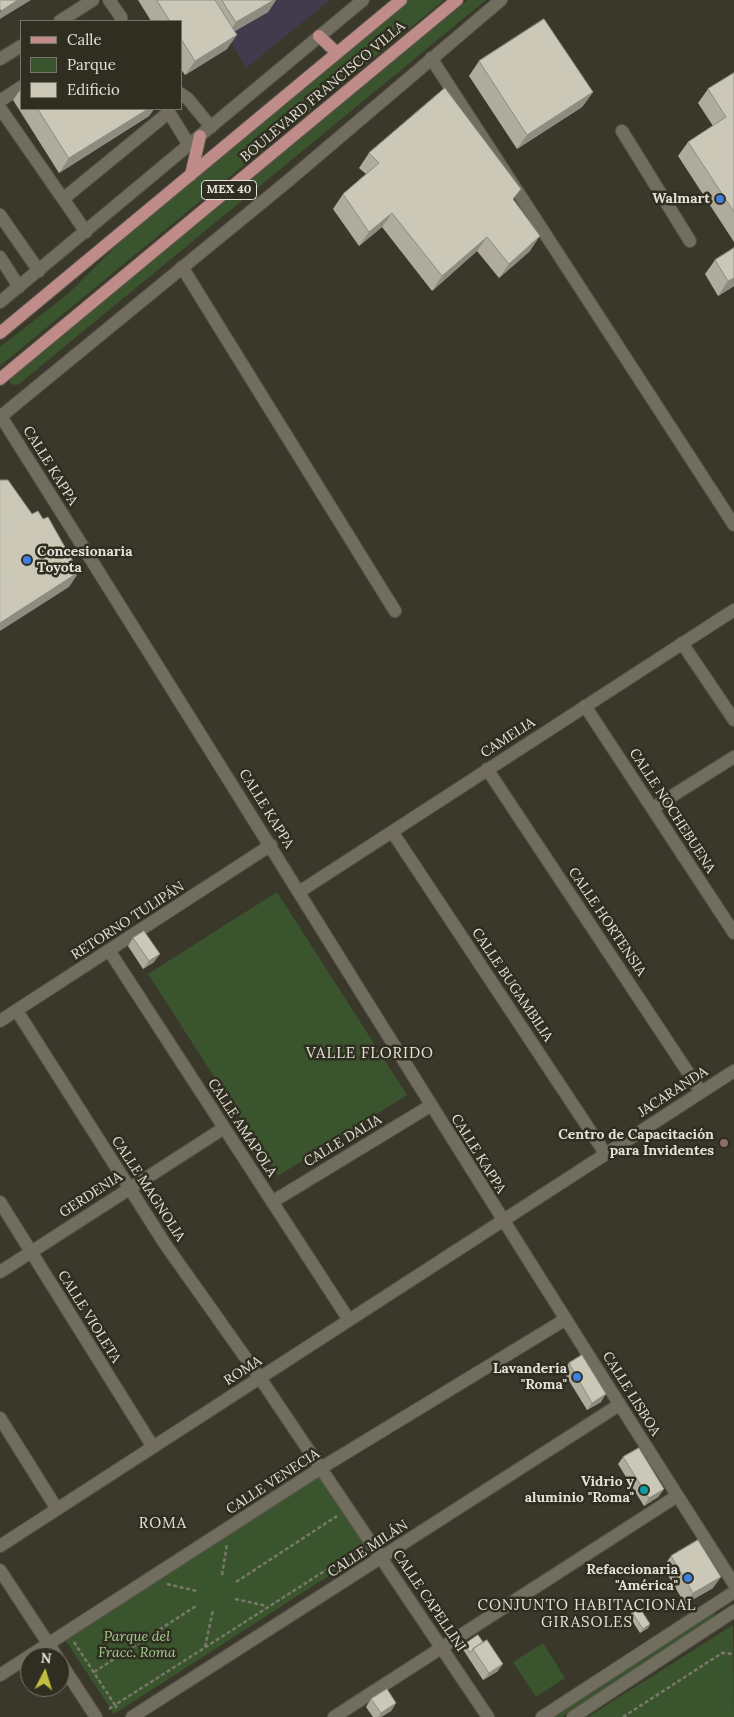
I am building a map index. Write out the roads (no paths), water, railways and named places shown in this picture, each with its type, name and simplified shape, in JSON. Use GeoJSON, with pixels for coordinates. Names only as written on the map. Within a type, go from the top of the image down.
{"type":"FeatureCollection","features":[{"type":"Feature","properties":{"kind":"main road","name":"BOULEVARD FRANCISCO VILLA"},"geometry":{"type":"LineString","coordinates":[[0,334],[401,0]]}},
{"type":"Feature","properties":{"kind":"main road","name":"BOULEVARD FRANCISCO VILLA"},"geometry":{"type":"LineString","coordinates":[[0,379],[457,0]]}},
{"type":"Feature","properties":{"kind":"main road"},"geometry":{"type":"LineString","coordinates":[[319,36],[337,53]]}},
{"type":"Feature","properties":{"kind":"main road"},"geometry":{"type":"LineString","coordinates":[[191,174],[200,136]]}},
{"type":"Feature","properties":{"kind":"street"},"geometry":{"type":"LineString","coordinates":[[62,20],[93,0]]}},
{"type":"Feature","properties":{"kind":"street"},"geometry":{"type":"LineString","coordinates":[[109,0],[121,17],[121,20]]}},
{"type":"Feature","properties":{"kind":"street"},"geometry":{"type":"LineString","coordinates":[[0,302],[363,0]]}},
{"type":"Feature","properties":{"kind":"street"},"geometry":{"type":"LineString","coordinates":[[0,416],[288,181],[501,0]]}},
{"type":"Feature","properties":{"kind":"street"},"geometry":{"type":"LineString","coordinates":[[0,59],[20,47]]}},
{"type":"Feature","properties":{"kind":"street"},"geometry":{"type":"LineString","coordinates":[[431,58],[734,525]]}},
{"type":"Feature","properties":{"kind":"street"},"geometry":{"type":"LineString","coordinates":[[0,101],[20,88]]}},
{"type":"Feature","properties":{"kind":"street"},"geometry":{"type":"LineString","coordinates":[[182,95],[188,99],[210,126]]}},
{"type":"Feature","properties":{"kind":"street"},"geometry":{"type":"LineString","coordinates":[[0,108],[86,232]]}},
{"type":"Feature","properties":{"kind":"street"},"geometry":{"type":"LineString","coordinates":[[64,200],[167,111],[189,145]]}},
{"type":"Feature","properties":{"kind":"street"},"geometry":{"type":"LineString","coordinates":[[622,131],[690,241]]}},
{"type":"Feature","properties":{"kind":"street"},"geometry":{"type":"LineString","coordinates":[[0,215],[38,271]]}},
{"type":"Feature","properties":{"kind":"street"},"geometry":{"type":"LineString","coordinates":[[0,258],[19,287]]}},
{"type":"Feature","properties":{"kind":"street"},"geometry":{"type":"LineString","coordinates":[[182,267],[395,611]]}},
{"type":"Feature","properties":{"kind":"street","name":"CALLE KAPPA"},"geometry":{"type":"LineString","coordinates":[[0,416],[271,845],[430,1106],[502,1220]]}},
{"type":"Feature","properties":{"kind":"street","name":"CAMELIA"},"geometry":{"type":"LineString","coordinates":[[299,892],[393,833],[487,769],[734,610]]}},
{"type":"Feature","properties":{"kind":"street"},"geometry":{"type":"LineString","coordinates":[[682,643],[734,720]]}},
{"type":"Feature","properties":{"kind":"street","name":"CALLE NOCHEBUENA"},"geometry":{"type":"LineString","coordinates":[[585,706],[733,928]]}},
{"type":"Feature","properties":{"kind":"street"},"geometry":{"type":"LineString","coordinates":[[653,808],[734,758]]}},
{"type":"Feature","properties":{"kind":"street","name":"CALLE HORTENSIA"},"geometry":{"type":"LineString","coordinates":[[487,769],[701,1092]]}},
{"type":"Feature","properties":{"kind":"street","name":"CALLE BUGAMBILIA"},"geometry":{"type":"LineString","coordinates":[[393,833],[605,1153]]}},
{"type":"Feature","properties":{"kind":"street","name":"RETORNO TULIPÁN"},"geometry":{"type":"LineString","coordinates":[[0,1021],[110,952],[271,845]]}},
{"type":"Feature","properties":{"kind":"street","name":"CALLE AMAPOLA"},"geometry":{"type":"LineString","coordinates":[[110,952],[349,1320]]}},
{"type":"Feature","properties":{"kind":"street","name":"CALLE MAGNOLIA"},"geometry":{"type":"LineString","coordinates":[[17,1011],[203,1299],[260,1378]]}},
{"type":"Feature","properties":{"kind":"street","name":"JACARANDA"},"geometry":{"type":"LineString","coordinates":[[502,1220],[734,1071]]}},
{"type":"Feature","properties":{"kind":"street","name":"CALLE DALIA"},"geometry":{"type":"LineString","coordinates":[[272,1202],[430,1106]]}},
{"type":"Feature","properties":{"kind":"street","name":"GERDENIA"},"geometry":{"type":"LineString","coordinates":[[0,1272],[224,1128]]}},
{"type":"Feature","properties":{"kind":"street","name":"CALLE VIOLETA"},"geometry":{"type":"LineString","coordinates":[[0,1202],[153,1447]]}},
{"type":"Feature","properties":{"kind":"street","name":"CALLE LISBOA"},"geometry":{"type":"LineString","coordinates":[[502,1220],[734,1584]]}},
{"type":"Feature","properties":{"kind":"street","name":"ROMA"},"geometry":{"type":"LineString","coordinates":[[0,1546],[502,1220]]}},
{"type":"Feature","properties":{"kind":"street","name":"CALLE VENECIA"},"geometry":{"type":"LineString","coordinates":[[0,1675],[321,1468],[566,1319]]}},
{"type":"Feature","properties":{"kind":"street","name":"CALLE CAPELLINI"},"geometry":{"type":"LineString","coordinates":[[260,1378],[488,1717]]}},
{"type":"Feature","properties":{"kind":"street","name":"CALLE MILÁN"},"geometry":{"type":"LineString","coordinates":[[132,1717],[619,1405]]}},
{"type":"Feature","properties":{"kind":"street"},"geometry":{"type":"LineString","coordinates":[[0,1418],[57,1508]]}},
{"type":"Feature","properties":{"kind":"street"},"geometry":{"type":"LineString","coordinates":[[334,1717],[441,1646],[677,1496]]}},
{"type":"Feature","properties":{"kind":"street"},"geometry":{"type":"LineString","coordinates":[[0,1570],[49,1645]]}},
{"type":"Feature","properties":{"kind":"street"},"geometry":{"type":"LineString","coordinates":[[542,1717],[734,1592]]}},
{"type":"Feature","properties":{"kind":"street"},"geometry":{"type":"LineString","coordinates":[[573,1717],[734,1611]]}},
{"type":"Feature","properties":{"kind":"street"},"geometry":{"type":"LineString","coordinates":[[70,1677],[96,1717]]}},
{"type":"Feature","properties":{"kind":"place","name":"Walmart"},"geometry":{"type":"Point","coordinates":[720,199]}},
{"type":"Feature","properties":{"kind":"place","name":"Concesionaria Toyota"},"geometry":{"type":"Point","coordinates":[27,560]}},
{"type":"Feature","properties":{"kind":"place","name":"Centro de Capacitación para Invidentes"},"geometry":{"type":"Point","coordinates":[724,1143]}},
{"type":"Feature","properties":{"kind":"place","name":"Lavandería \"Roma\""},"geometry":{"type":"Point","coordinates":[577,1377]}},
{"type":"Feature","properties":{"kind":"place","name":"Vidrio y aluminio \"Roma\""},"geometry":{"type":"Point","coordinates":[644,1490]}},
{"type":"Feature","properties":{"kind":"place","name":"Refaccionaria \"América\""},"geometry":{"type":"Point","coordinates":[688,1578]}},
{"type":"Feature","properties":{"kind":"district","name":"VALLE FLORIDO"},"geometry":{"type":"Point","coordinates":[370,1054]}},
{"type":"Feature","properties":{"kind":"district","name":"ROMA"},"geometry":{"type":"Point","coordinates":[163,1524]}},
{"type":"Feature","properties":{"kind":"district","name":"CONJUNTO HABITACIONAL GIRASOLES"},"geometry":{"type":"Point","coordinates":[587,1614]}},
{"type":"Feature","properties":{"kind":"park label","name":"Parque del Fracc. Roma"},"geometry":{"type":"Point","coordinates":[137,1645]}}]}
